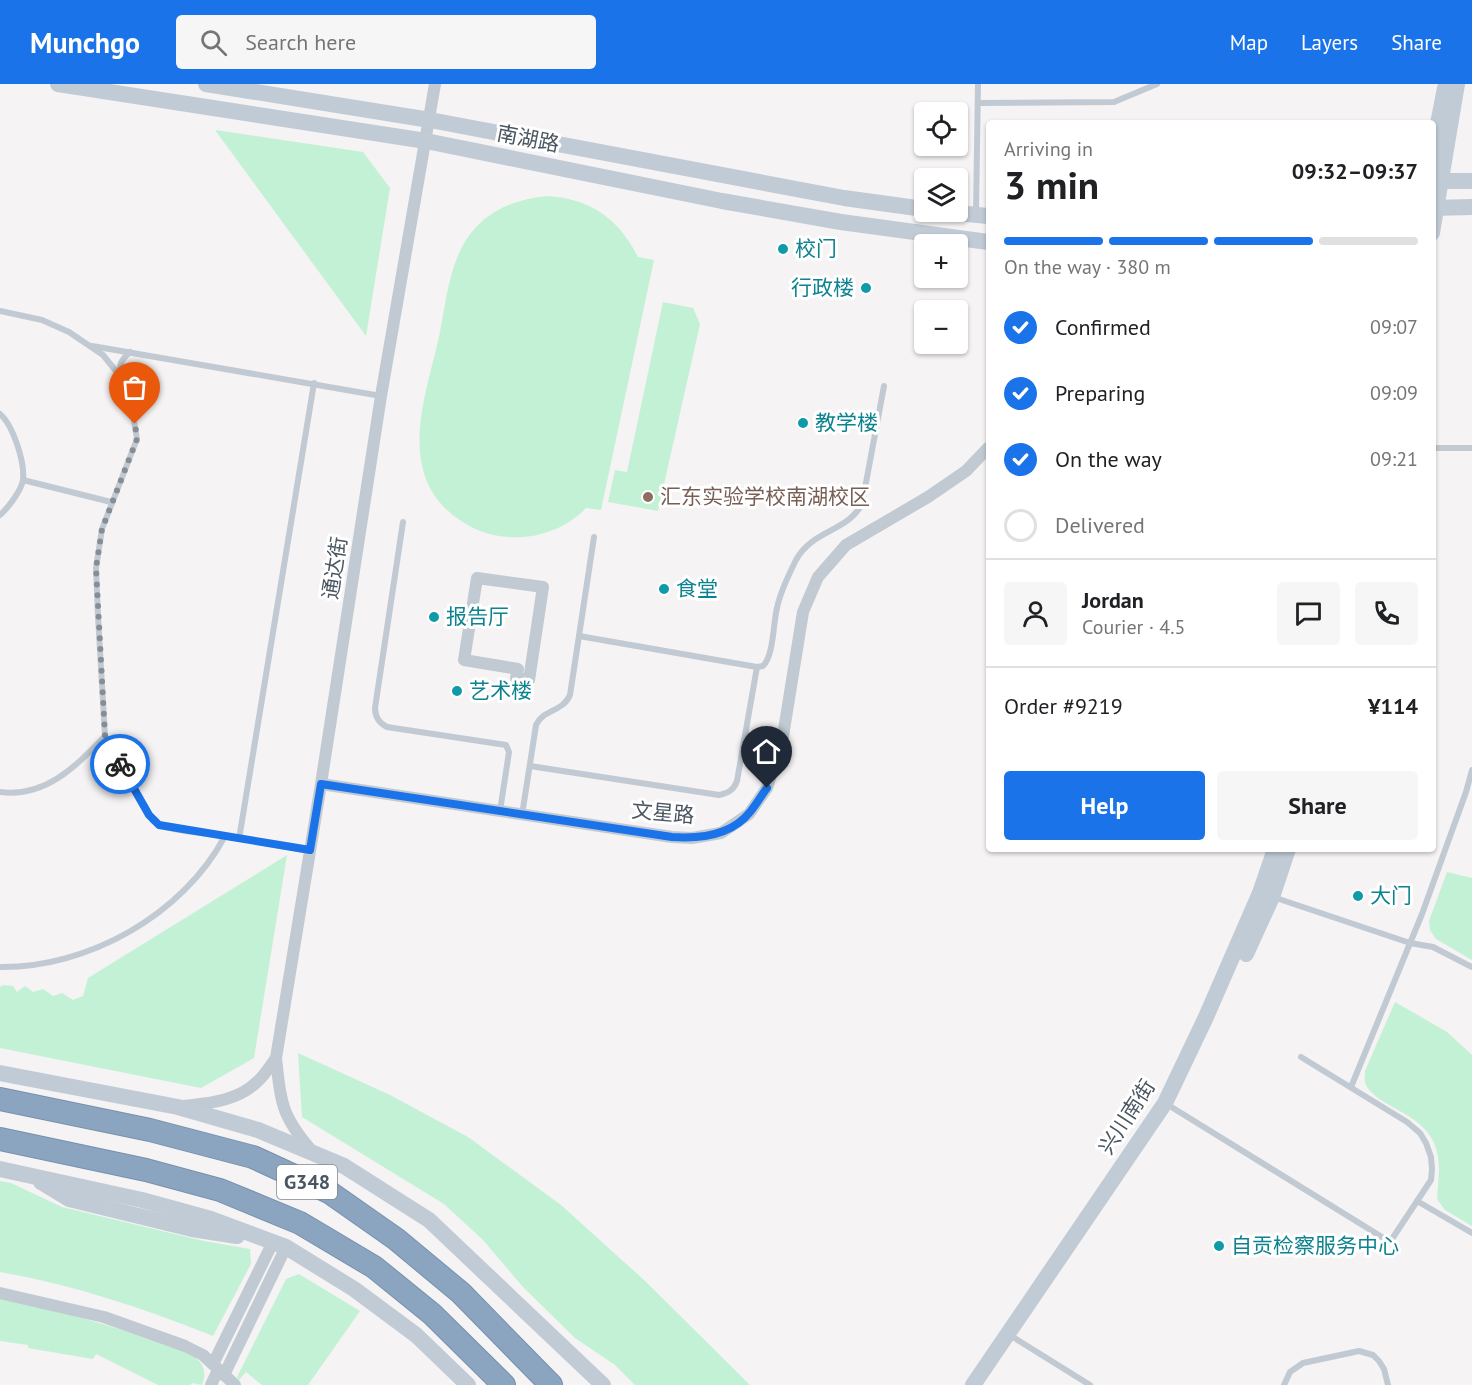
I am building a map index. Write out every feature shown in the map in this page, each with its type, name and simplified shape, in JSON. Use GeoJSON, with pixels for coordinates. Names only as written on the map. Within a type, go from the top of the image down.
{"type":"FeatureCollection","features":[{"type":"Feature","properties":{"kind":"highway","name":"G348"},"geometry":{"type":"LineString","coordinates":[[0,1099],[150,1130],[253,1157],[329,1192],[396,1239],[461,1293],[551,1385]]}},
{"type":"Feature","properties":{"kind":"highway","name":"G348"},"geometry":{"type":"LineString","coordinates":[[0,1139],[146,1170],[209,1187],[300,1223],[374,1267],[432,1314],[504,1385]]}},
{"type":"Feature","properties":{"kind":"street","name":"南湖路"},"geometry":{"type":"LineString","coordinates":[[58,84],[426,141],[733,203],[841,222],[986,242]]}},
{"type":"Feature","properties":{"kind":"street","name":"南湖路"},"geometry":{"type":"LineString","coordinates":[[206,84],[430,120],[844,198],[914,208]]}},
{"type":"Feature","properties":{"kind":"street","name":"通达街"},"geometry":{"type":"LineString","coordinates":[[276,1058],[381,396],[435,84]]}},
{"type":"Feature","properties":{"kind":"street"},"geometry":{"type":"LineString","coordinates":[[1436,134],[1446,84]]}},
{"type":"Feature","properties":{"kind":"street"},"geometry":{"type":"LineString","coordinates":[[1457,84],[1436,181],[1472,181]]}},
{"type":"Feature","properties":{"kind":"street"},"geometry":{"type":"LineString","coordinates":[[1436,208],[1472,207]]}},
{"type":"Feature","properties":{"kind":"street","name":"文星路"},"geometry":{"type":"LineString","coordinates":[[321,784],[672,837],[692,838],[721,833],[749,814],[767,788],[783,736],[803,612],[818,577],[846,545],[928,498],[966,471],[986,450]]}},
{"type":"Feature","properties":{"kind":"street"},"geometry":{"type":"LineString","coordinates":[[477,578],[543,587],[529,680],[516,678],[518,669],[465,660],[477,578]]}},
{"type":"Feature","properties":{"kind":"street","name":"兴川南街"},"geometry":{"type":"LineString","coordinates":[[972,1385],[1165,1103],[1206,1017],[1260,893],[1274,852]]}},
{"type":"Feature","properties":{"kind":"street","name":"兴川南街"},"geometry":{"type":"LineString","coordinates":[[986,1385],[1173,1108],[1272,897],[1287,852]]}},
{"type":"Feature","properties":{"kind":"street"},"geometry":{"type":"LineString","coordinates":[[178,1107],[215,1103],[237,1096],[258,1082],[276,1058]]}},
{"type":"Feature","properties":{"kind":"street"},"geometry":{"type":"LineString","coordinates":[[276,1058],[283,1109],[293,1129],[313,1153]]}},
{"type":"Feature","properties":{"kind":"street"},"geometry":{"type":"LineString","coordinates":[[0,1073],[178,1107],[258,1130],[344,1166],[429,1220],[603,1385]]}},
{"type":"Feature","properties":{"kind":"street"},"geometry":{"type":"LineString","coordinates":[[0,1169],[142,1200],[211,1219],[280,1245],[354,1289],[408,1329],[468,1385]]}},
{"type":"Feature","properties":{"kind":"street"},"geometry":{"type":"LineString","coordinates":[[211,1385],[280,1245]]}},
{"type":"Feature","properties":{"kind":"street"},"geometry":{"type":"LineString","coordinates":[[0,1293],[76,1310],[137,1328],[195,1350],[235,1385]]}},
{"type":"Feature","properties":{"kind":"lane"},"geometry":{"type":"LineString","coordinates":[[978,84],[982,216]]}},
{"type":"Feature","properties":{"kind":"lane"},"geometry":{"type":"LineString","coordinates":[[978,103],[1114,102],[1157,84]]}},
{"type":"Feature","properties":{"kind":"lane"},"geometry":{"type":"LineString","coordinates":[[0,311],[42,320],[69,332],[103,356],[120,376],[129,392],[137,439],[102,529],[96,568],[105,736],[153,822],[170,828],[310,850]]}},
{"type":"Feature","properties":{"kind":"lane"},"geometry":{"type":"LineString","coordinates":[[88,345],[381,396]]}},
{"type":"Feature","properties":{"kind":"lane"},"geometry":{"type":"LineString","coordinates":[[120,376],[119,365],[130,352]]}},
{"type":"Feature","properties":{"kind":"lane"},"geometry":{"type":"LineString","coordinates":[[239,839],[314,383]]}},
{"type":"Feature","properties":{"kind":"lane"},"geometry":{"type":"LineString","coordinates":[[579,636],[757,667],[763,666],[769,658],[777,606],[796,560],[815,538],[856,514],[861,504],[884,386]]}},
{"type":"Feature","properties":{"kind":"lane"},"geometry":{"type":"LineString","coordinates":[[0,414],[18,443],[23,480],[16,494],[0,515]]}},
{"type":"Feature","properties":{"kind":"lane"},"geometry":{"type":"LineString","coordinates":[[1436,448],[1472,448]]}},
{"type":"Feature","properties":{"kind":"lane"},"geometry":{"type":"LineString","coordinates":[[23,480],[111,502]]}},
{"type":"Feature","properties":{"kind":"lane"},"geometry":{"type":"LineString","coordinates":[[403,522],[375,708],[376,716],[387,727],[506,745],[509,752],[500,811]]}},
{"type":"Feature","properties":{"kind":"lane"},"geometry":{"type":"LineString","coordinates":[[522,814],[538,720],[546,713],[564,705],[570,695],[594,537]]}},
{"type":"Feature","properties":{"kind":"lane"},"geometry":{"type":"LineString","coordinates":[[530,766],[719,795],[729,793],[737,782],[757,667]]}},
{"type":"Feature","properties":{"kind":"lane"},"geometry":{"type":"LineString","coordinates":[[0,792],[26,792],[43,787],[62,777],[105,736]]}},
{"type":"Feature","properties":{"kind":"lane"},"geometry":{"type":"LineString","coordinates":[[1351,1087],[1469,792],[1472,770]]}},
{"type":"Feature","properties":{"kind":"lane"},"geometry":{"type":"LineString","coordinates":[[0,967],[21,967],[52,962],[116,939],[145,922],[197,878],[225,836]]}},
{"type":"Feature","properties":{"kind":"lane"},"geometry":{"type":"LineString","coordinates":[[1272,897],[1410,943],[1433,947],[1472,967]]}},
{"type":"Feature","properties":{"kind":"lane"},"geometry":{"type":"LineString","coordinates":[[1173,1108],[1390,1242],[1431,1180],[1431,1157],[1420,1133],[1407,1122],[1301,1056]]}},
{"type":"Feature","properties":{"kind":"lane"},"geometry":{"type":"LineString","coordinates":[[1417,1200],[1472,1233]]}},
{"type":"Feature","properties":{"kind":"lane"},"geometry":{"type":"LineString","coordinates":[[1016,1339],[1090,1385]]}},
{"type":"Feature","properties":{"kind":"lane"},"geometry":{"type":"LineString","coordinates":[[1284,1385],[1290,1372],[1303,1363],[1359,1351],[1373,1355],[1379,1361],[1384,1369],[1388,1385]]}},
{"type":"Feature","properties":{"kind":"green space"},"geometry":{"type":"Polygon","coordinates":[[[215,130],[363,152],[390,188],[366,336],[215,130]]]}},
{"type":"Feature","properties":{"kind":"green space"},"geometry":{"type":"Polygon","coordinates":[[[547,196],[577,201],[602,213],[622,231],[638,257],[654,260],[601,510],[586,508],[569,522],[540,534],[519,537],[501,536],[480,531],[466,524],[454,516],[436,498],[425,477],[420,455],[423,407],[449,283],[464,244],[478,225],[495,212],[515,203],[547,196]]]}},
{"type":"Feature","properties":{"kind":"green space"},"geometry":{"type":"Polygon","coordinates":[[[663,302],[693,308],[700,324],[658,511],[608,502],[615,470],[627,472],[663,302]]]}},
{"type":"Feature","properties":{"kind":"green space"},"geometry":{"type":"Polygon","coordinates":[[[287,855],[254,1058],[201,1088],[0,1048],[0,987],[13,986],[17,992],[25,986],[33,992],[43,989],[53,996],[62,993],[73,1000],[83,996],[88,978],[287,855]]]}},
{"type":"Feature","properties":{"kind":"green space"},"geometry":{"type":"Polygon","coordinates":[[[1447,872],[1472,878],[1472,960],[1436,939],[1430,930],[1429,921],[1447,872]]]}},
{"type":"Feature","properties":{"kind":"green space"},"geometry":{"type":"Polygon","coordinates":[[[1395,1002],[1447,1032],[1472,1055],[1472,1226],[1445,1210],[1437,1199],[1438,1157],[1428,1133],[1410,1117],[1379,1099],[1365,1083],[1365,1071],[1395,1002]]]}},
{"type":"Feature","properties":{"kind":"green space"},"geometry":{"type":"Polygon","coordinates":[[[298,1053],[390,1095],[468,1137],[561,1205],[644,1280],[750,1385],[635,1385],[615,1365],[575,1338],[523,1287],[483,1240],[444,1204],[302,1117],[298,1053]]]}},
{"type":"Feature","properties":{"kind":"green space"},"geometry":{"type":"Polygon","coordinates":[[[0,1181],[11,1183],[62,1207],[204,1241],[250,1249],[251,1264],[213,1336],[108,1298],[0,1272],[0,1181]]]}},
{"type":"Feature","properties":{"kind":"green space"},"geometry":{"type":"Polygon","coordinates":[[[299,1274],[360,1311],[308,1385],[262,1385],[246,1372],[239,1380],[237,1377],[286,1279],[299,1274]]]}},
{"type":"Feature","properties":{"kind":"green space"},"geometry":{"type":"Polygon","coordinates":[[[0,1299],[83,1318],[187,1352],[202,1365],[204,1375],[202,1385],[192,1383],[190,1385],[158,1385],[96,1354],[93,1359],[0,1341],[0,1299]]]}},
{"type":"Feature","properties":{"kind":"way so far"},"geometry":{"type":"LineString","coordinates":[[120,764],[105,736],[96,568],[102,529],[137,439],[135,424]]}},
{"type":"Feature","properties":{"kind":"place","name":"校门"},"geometry":{"type":"Point","coordinates":[783,249]}},
{"type":"Feature","properties":{"kind":"place","name":"行政楼"},"geometry":{"type":"Point","coordinates":[866,288]}},
{"type":"Feature","properties":{"kind":"place","name":"教学楼"},"geometry":{"type":"Point","coordinates":[803,423]}},
{"type":"Feature","properties":{"kind":"place","name":"汇东实验学校南湖校区"},"geometry":{"type":"Point","coordinates":[648,497]}},
{"type":"Feature","properties":{"kind":"place","name":"食堂"},"geometry":{"type":"Point","coordinates":[664,589]}},
{"type":"Feature","properties":{"kind":"place","name":"报告厅"},"geometry":{"type":"Point","coordinates":[434,617]}},
{"type":"Feature","properties":{"kind":"place","name":"艺术楼"},"geometry":{"type":"Point","coordinates":[457,691]}},
{"type":"Feature","properties":{"kind":"place","name":"大门"},"geometry":{"type":"Point","coordinates":[1358,896]}},
{"type":"Feature","properties":{"kind":"place","name":"自贡检察服务中心"},"geometry":{"type":"Point","coordinates":[1219,1246]}},
{"type":"Feature","properties":{"kind":"route"},"geometry":{"type":"LineString","coordinates":[[120,764],[153,822],[159,825],[310,850],[321,784],[672,837],[692,838],[721,833],[749,814],[767,788]]}}]}
